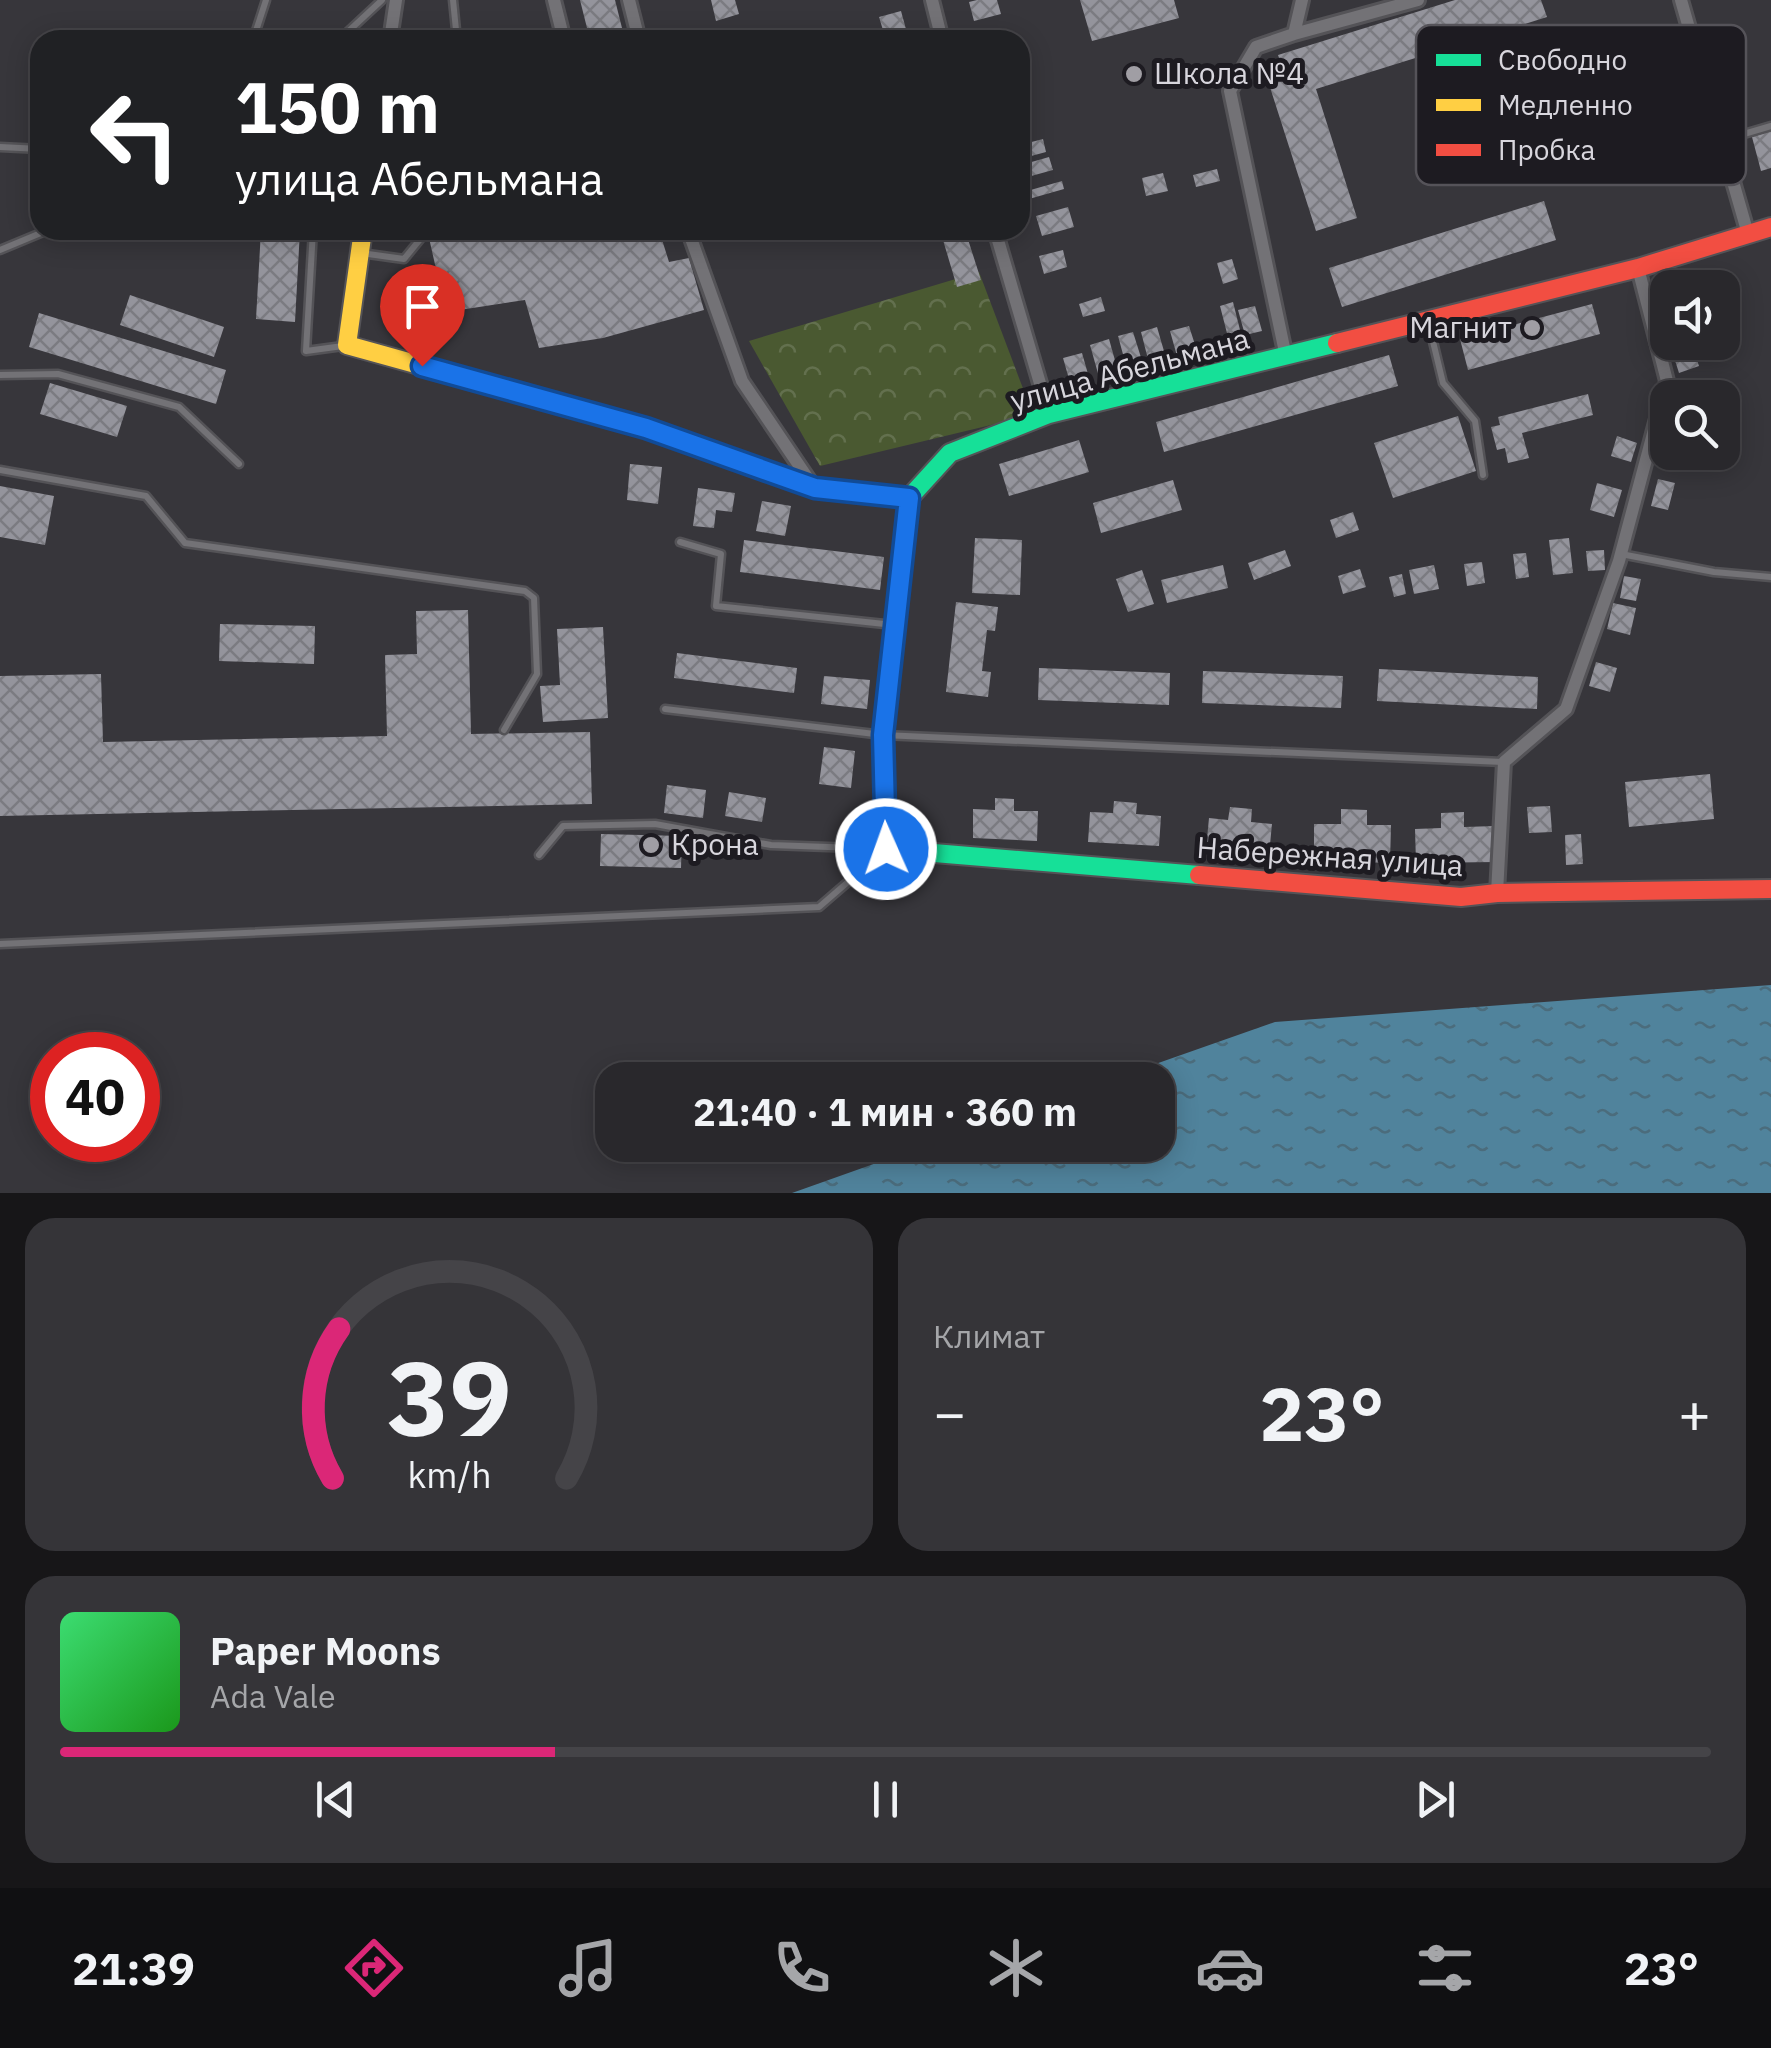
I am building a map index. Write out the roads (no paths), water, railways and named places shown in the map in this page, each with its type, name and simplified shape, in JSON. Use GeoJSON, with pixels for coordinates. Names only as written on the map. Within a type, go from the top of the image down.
{"type":"FeatureCollection","features":[{"type":"Feature","properties":{"kind":"street"},"geometry":{"type":"LineString","coordinates":[[392,30],[396,0]]}},
{"type":"Feature","properties":{"kind":"street"},"geometry":{"type":"LineString","coordinates":[[554,0],[562,30]]}},
{"type":"Feature","properties":{"kind":"street"},"geometry":{"type":"LineString","coordinates":[[629,0],[636,30]]}},
{"type":"Feature","properties":{"kind":"street"},"geometry":{"type":"LineString","coordinates":[[932,0],[940,30]]}},
{"type":"Feature","properties":{"kind":"street"},"geometry":{"type":"LineString","coordinates":[[1294,34],[1302,0]]}},
{"type":"Feature","properties":{"kind":"street"},"geometry":{"type":"LineString","coordinates":[[1286,357],[1230,91],[1256,47],[1418,0]]}},
{"type":"Feature","properties":{"kind":"street"},"geometry":{"type":"LineString","coordinates":[[1681,0],[1688,25]]}},
{"type":"Feature","properties":{"kind":"street"},"geometry":{"type":"LineString","coordinates":[[1733,185],[1748,234]]}},
{"type":"Feature","properties":{"kind":"street","name":"улица Абельмана"},"geometry":{"type":"LineString","coordinates":[[909,498],[950,453],[1049,414],[1638,268],[1771,227]]}},
{"type":"Feature","properties":{"kind":"street"},"geometry":{"type":"LineString","coordinates":[[362,240],[347,345],[646,428],[815,488],[909,498],[883,735],[886,849]]}},
{"type":"Feature","properties":{"kind":"street"},"geometry":{"type":"LineString","coordinates":[[692,240],[742,381],[815,488]]}},
{"type":"Feature","properties":{"kind":"street"},"geometry":{"type":"LineString","coordinates":[[999,240],[1049,414]]}},
{"type":"Feature","properties":{"kind":"street"},"geometry":{"type":"LineString","coordinates":[[1497,893],[1504,762],[1566,709],[1620,554],[1667,380],[1638,268]]}},
{"type":"Feature","properties":{"kind":"street","name":"Набережная улица"},"geometry":{"type":"LineString","coordinates":[[886,849],[1462,896],[1771,889]]}},
{"type":"Feature","properties":{"kind":"lane"},"geometry":{"type":"LineString","coordinates":[[256,30],[266,0]]}},
{"type":"Feature","properties":{"kind":"lane"},"geometry":{"type":"LineString","coordinates":[[350,30],[382,0]]}},
{"type":"Feature","properties":{"kind":"lane"},"geometry":{"type":"LineString","coordinates":[[453,0],[455,30]]}},
{"type":"Feature","properties":{"kind":"lane"},"geometry":{"type":"LineString","coordinates":[[1746,133],[1771,126]]}},
{"type":"Feature","properties":{"kind":"lane"},"geometry":{"type":"LineString","coordinates":[[0,146],[30,148]]}},
{"type":"Feature","properties":{"kind":"lane"},"geometry":{"type":"LineString","coordinates":[[0,250],[30,238]]}},
{"type":"Feature","properties":{"kind":"lane"},"geometry":{"type":"LineString","coordinates":[[312,240],[306,351],[347,345]]}},
{"type":"Feature","properties":{"kind":"lane"},"geometry":{"type":"LineString","coordinates":[[360,252],[404,259],[420,240]]}},
{"type":"Feature","properties":{"kind":"lane"},"geometry":{"type":"LineString","coordinates":[[1428,322],[1443,383],[1475,422],[1483,474]]}},
{"type":"Feature","properties":{"kind":"lane"},"geometry":{"type":"LineString","coordinates":[[0,375],[58,374],[179,408],[239,464]]}},
{"type":"Feature","properties":{"kind":"lane"},"geometry":{"type":"LineString","coordinates":[[0,470],[146,496],[184,543],[525,591],[534,598],[536,674],[504,730]]}},
{"type":"Feature","properties":{"kind":"lane"},"geometry":{"type":"LineString","coordinates":[[680,542],[721,554],[716,606],[895,625]]}},
{"type":"Feature","properties":{"kind":"lane"},"geometry":{"type":"LineString","coordinates":[[1620,554],[1714,572],[1771,576]]}},
{"type":"Feature","properties":{"kind":"lane"},"geometry":{"type":"LineString","coordinates":[[665,709],[883,735],[1504,762]]}},
{"type":"Feature","properties":{"kind":"lane"},"geometry":{"type":"LineString","coordinates":[[539,856],[563,826],[636,824],[771,844],[886,849]]}},
{"type":"Feature","properties":{"kind":"lane"},"geometry":{"type":"LineString","coordinates":[[0,944],[819,907],[886,849]]}},
{"type":"Feature","properties":{"kind":"water"},"geometry":{"type":"Polygon","coordinates":[[[1771,985],[1771,1193],[792,1193],[879,1162],[1175,1162],[1175,1062],[1161,1062],[1275,1022],[1771,985]]]}},
{"type":"Feature","properties":{"kind":"place","name":"Школа №4"},"geometry":{"type":"Point","coordinates":[1134,74]}},
{"type":"Feature","properties":{"kind":"place","name":"Магнит"},"geometry":{"type":"Point","coordinates":[1532,328]}},
{"type":"Feature","properties":{"kind":"place","name":"Крона"},"geometry":{"type":"Point","coordinates":[651,845]}}]}
